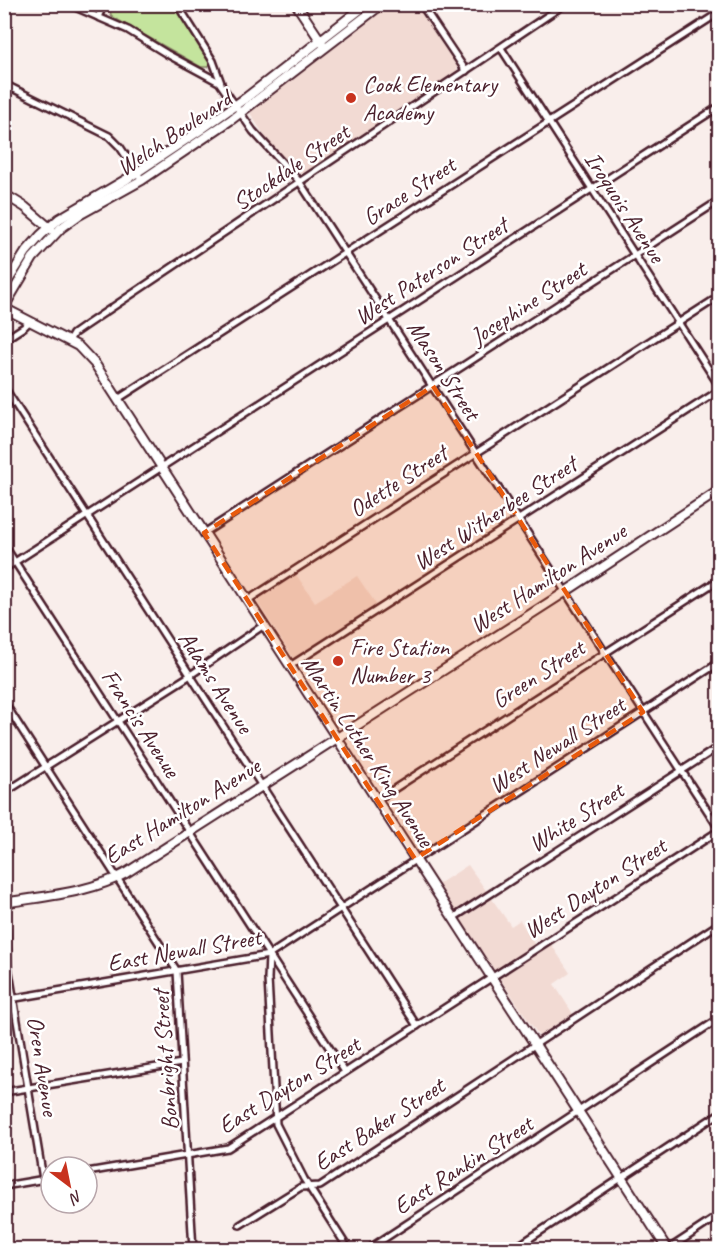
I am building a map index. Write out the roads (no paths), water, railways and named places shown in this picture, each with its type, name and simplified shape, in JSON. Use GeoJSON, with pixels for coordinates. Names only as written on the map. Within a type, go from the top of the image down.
{"type":"FeatureCollection","features":[{"type":"Feature","properties":{"kind":"street","name":"Mason Street"},"geometry":{"type":"LineString","coordinates":[[68,4],[128,30],[220,83],[261,141],[300,182],[719,830]]}},
{"type":"Feature","properties":{"kind":"street"},"geometry":{"type":"LineString","coordinates":[[98,17],[104,4]]}},
{"type":"Feature","properties":{"kind":"street"},"geometry":{"type":"LineString","coordinates":[[177,4],[213,61],[220,83]]}},
{"type":"Feature","properties":{"kind":"street"},"geometry":{"type":"LineString","coordinates":[[296,4],[323,43]]}},
{"type":"Feature","properties":{"kind":"street","name":"Welch Boulevard"},"geometry":{"type":"LineString","coordinates":[[4,287],[23,256],[74,208],[139,176],[238,109],[323,43],[367,4]]}},
{"type":"Feature","properties":{"kind":"street","name":"Welch Boulevard"},"geometry":{"type":"LineString","coordinates":[[323,43],[382,4]]}},
{"type":"Feature","properties":{"kind":"street"},"geometry":{"type":"LineString","coordinates":[[421,4],[466,71]]}},
{"type":"Feature","properties":{"kind":"street","name":"Stockdale Street"},"geometry":{"type":"LineString","coordinates":[[69,341],[73,334],[83,327],[565,4]]}},
{"type":"Feature","properties":{"kind":"street"},"geometry":{"type":"LineString","coordinates":[[715,4],[720,11]]}},
{"type":"Feature","properties":{"kind":"street","name":"Grace Street"},"geometry":{"type":"LineString","coordinates":[[118,399],[720,11]]}},
{"type":"Feature","properties":{"kind":"street","name":"Iroquois Avenue"},"geometry":{"type":"LineString","coordinates":[[501,48],[720,388]]}},
{"type":"Feature","properties":{"kind":"street"},"geometry":{"type":"LineString","coordinates":[[4,84],[109,136],[120,147],[139,176]]}},
{"type":"Feature","properties":{"kind":"street","name":"West Paterson Street"},"geometry":{"type":"LineString","coordinates":[[4,569],[720,106]]}},
{"type":"Feature","properties":{"kind":"street"},"geometry":{"type":"LineString","coordinates":[[4,195],[25,207],[52,230]]}},
{"type":"Feature","properties":{"kind":"street","name":"Josephine Street"},"geometry":{"type":"LineString","coordinates":[[204,533],[720,201]]}},
{"type":"Feature","properties":{"kind":"street","name":"Welch Boulevard"},"geometry":{"type":"LineString","coordinates":[[4,307],[27,265],[52,230]]}},
{"type":"Feature","properties":{"kind":"street","name":"Odette Street"},"geometry":{"type":"LineString","coordinates":[[248,600],[720,296]]}},
{"type":"Feature","properties":{"kind":"street","name":"Martin Luther King Avenue"},"geometry":{"type":"LineString","coordinates":[[4,307],[69,341],[89,356],[668,1249]]}},
{"type":"Feature","properties":{"kind":"street"},"geometry":{"type":"LineString","coordinates":[[4,340],[30,321]]}},
{"type":"Feature","properties":{"kind":"street","name":"Adams Avenue"},"geometry":{"type":"LineString","coordinates":[[4,387],[417,1026]]}},
{"type":"Feature","properties":{"kind":"street","name":"West Witherbee Street"},"geometry":{"type":"LineString","coordinates":[[291,666],[720,388]]}},
{"type":"Feature","properties":{"kind":"street","name":"West Hamilton Avenue"},"geometry":{"type":"LineString","coordinates":[[336,737],[720,490]]}},
{"type":"Feature","properties":{"kind":"street","name":"Francis Avenue"},"geometry":{"type":"LineString","coordinates":[[4,545],[345,1072]]}},
{"type":"Feature","properties":{"kind":"street","name":"Green Street"},"geometry":{"type":"LineString","coordinates":[[377,800],[720,579]]}},
{"type":"Feature","properties":{"kind":"street"},"geometry":{"type":"LineString","coordinates":[[4,793],[119,721],[264,625]]}},
{"type":"Feature","properties":{"kind":"street","name":"West Newall Street"},"geometry":{"type":"LineString","coordinates":[[415,859],[720,662]]}},
{"type":"Feature","properties":{"kind":"street","name":"Bonbright Street"},"geometry":{"type":"LineString","coordinates":[[4,702],[177,971],[193,1249]]}},
{"type":"Feature","properties":{"kind":"street","name":"East Hamilton Avenue"},"geometry":{"type":"LineString","coordinates":[[5,903],[82,889],[117,877],[336,737]]}},
{"type":"Feature","properties":{"kind":"street","name":"White Street"},"geometry":{"type":"LineString","coordinates":[[453,918],[720,746]]}},
{"type":"Feature","properties":{"kind":"street","name":"West Dayton Street"},"geometry":{"type":"LineString","coordinates":[[491,977],[719,830]]}},
{"type":"Feature","properties":{"kind":"street","name":"East Newall Street"},"geometry":{"type":"LineString","coordinates":[[4,1000],[269,956],[415,859]]}},
{"type":"Feature","properties":{"kind":"street","name":"Oren Avenue"},"geometry":{"type":"LineString","coordinates":[[4,887],[8,966],[40,1155]]}},
{"type":"Feature","properties":{"kind":"street","name":"East Baker Street"},"geometry":{"type":"LineString","coordinates":[[240,1225],[301,1187],[320,1186],[720,923]]}},
{"type":"Feature","properties":{"kind":"street"},"geometry":{"type":"LineString","coordinates":[[269,956],[268,979],[276,1124],[310,1187],[349,1250]]}},
{"type":"Feature","properties":{"kind":"street","name":"East Dayton Street"},"geometry":{"type":"LineString","coordinates":[[99,1170],[228,1148],[491,977]]}},
{"type":"Feature","properties":{"kind":"street","name":"East Rankin Street"},"geometry":{"type":"LineString","coordinates":[[367,1250],[720,1018]]}},
{"type":"Feature","properties":{"kind":"street"},"geometry":{"type":"LineString","coordinates":[[4,1092],[182,1063]]}},
{"type":"Feature","properties":{"kind":"street"},"geometry":{"type":"LineString","coordinates":[[512,1250],[720,1113]]}},
{"type":"Feature","properties":{"kind":"street"},"geometry":{"type":"LineString","coordinates":[[4,1186],[39,1180]]}},
{"type":"Feature","properties":{"kind":"street"},"geometry":{"type":"LineString","coordinates":[[668,1249],[720,1215]]}},
{"type":"Feature","properties":{"kind":"street"},"geometry":{"type":"LineString","coordinates":[[181,1250],[193,1249]]}},
{"type":"Feature","properties":{"kind":"place","name":"Cook Elementary Academy"},"geometry":{"type":"Point","coordinates":[351,98]}},
{"type":"Feature","properties":{"kind":"place","name":"Fire Station Number 3"},"geometry":{"type":"Point","coordinates":[338,661]}}]}
